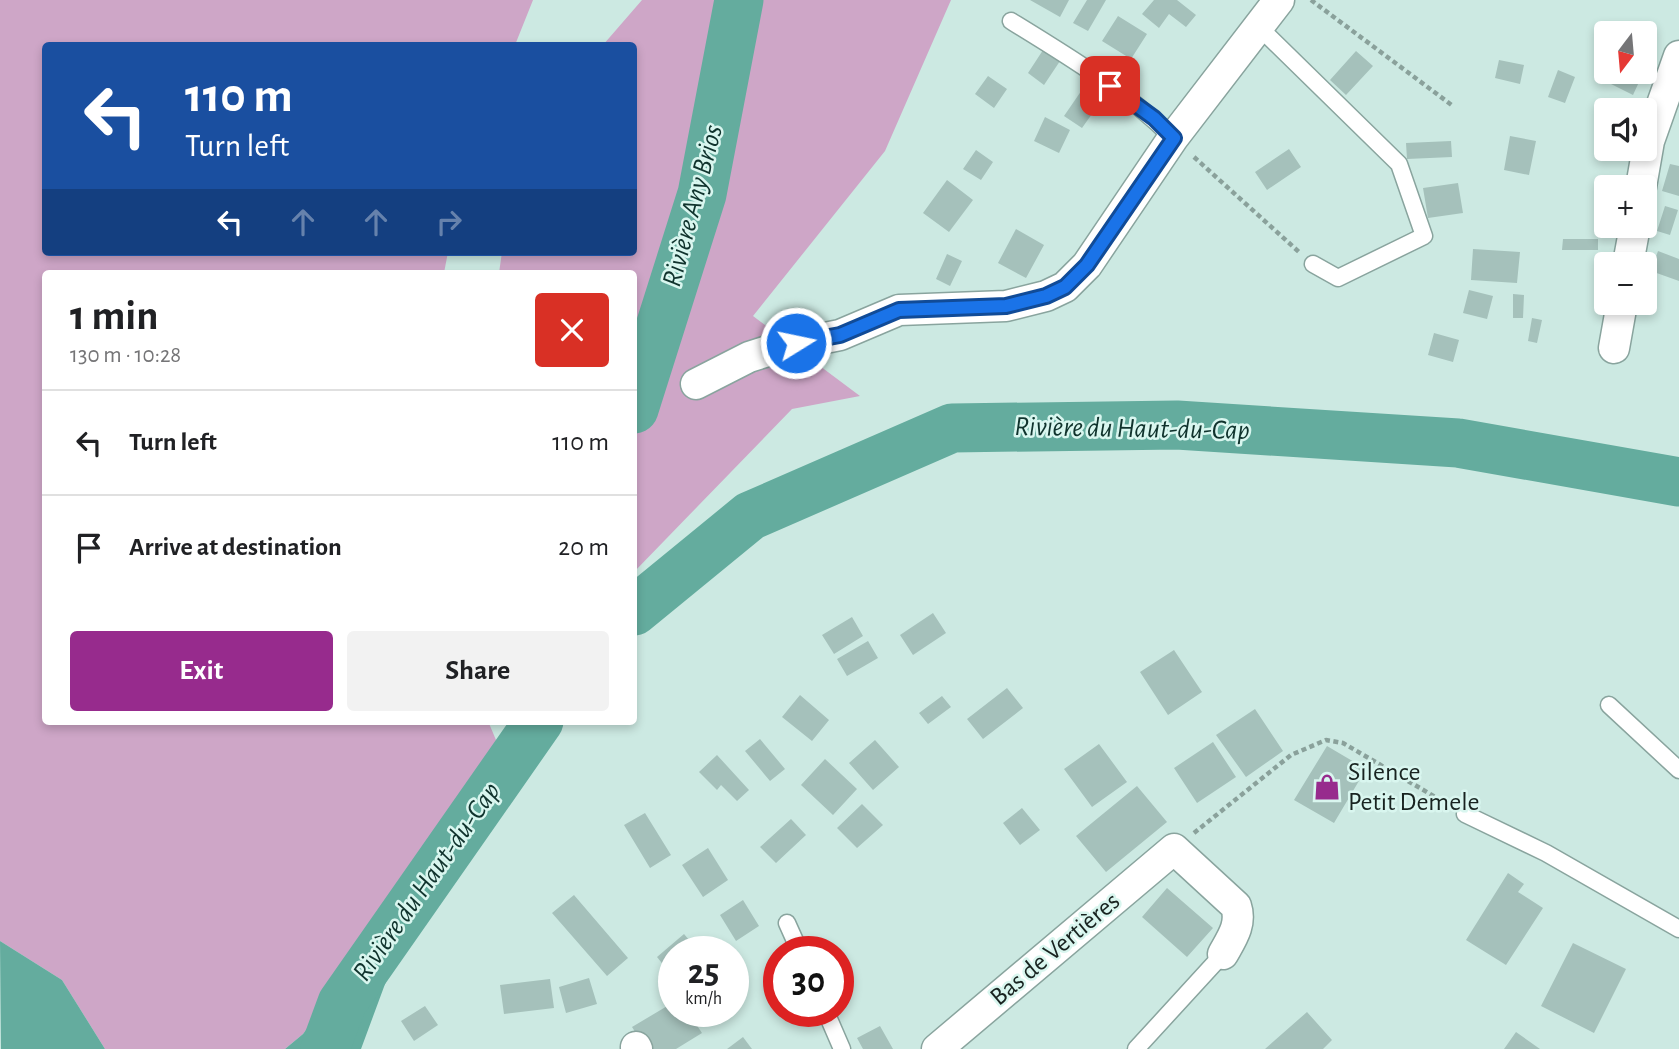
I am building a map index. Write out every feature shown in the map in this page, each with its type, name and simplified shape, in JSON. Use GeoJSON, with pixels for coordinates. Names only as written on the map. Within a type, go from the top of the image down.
{"type":"FeatureCollection","features":[{"type":"Feature","properties":{"kind":"street"},"geometry":{"type":"LineString","coordinates":[[696,384],[749,357],[780,347],[840,335],[899,310],[1006,306],[1046,296],[1065,287],[1087,265],[1174,138],[1279,0]]}},
{"type":"Feature","properties":{"kind":"street"},"geometry":{"type":"LineString","coordinates":[[1644,175],[1649,141],[1679,56]]}},
{"type":"Feature","properties":{"kind":"street"},"geometry":{"type":"LineString","coordinates":[[1614,348],[1620,315]]}},
{"type":"Feature","properties":{"kind":"street"},"geometry":{"type":"LineString","coordinates":[[1174,849],[1236,906],[1240,917],[1223,954]]}},
{"type":"Feature","properties":{"kind":"street","name":"Bas de Vertières"},"geometry":{"type":"LineString","coordinates":[[937,1049],[1174,849]]}},
{"type":"Feature","properties":{"kind":"lane"},"geometry":{"type":"LineString","coordinates":[[1011,21],[1076,61],[1154,118],[1174,138]]}},
{"type":"Feature","properties":{"kind":"lane"},"geometry":{"type":"LineString","coordinates":[[1259,27],[1399,164],[1424,236],[1338,278],[1313,264]]}},
{"type":"Feature","properties":{"kind":"lane"},"geometry":{"type":"LineString","coordinates":[[1609,705],[1679,770]]}},
{"type":"Feature","properties":{"kind":"lane"},"geometry":{"type":"LineString","coordinates":[[1465,814],[1546,853],[1679,929]]}},
{"type":"Feature","properties":{"kind":"lane"},"geometry":{"type":"LineString","coordinates":[[787,923],[793,936]]}},
{"type":"Feature","properties":{"kind":"lane"},"geometry":{"type":"LineString","coordinates":[[1136,1049],[1223,954]]}},
{"type":"Feature","properties":{"kind":"lane"},"geometry":{"type":"LineString","coordinates":[[832,1027],[842,1049]]}},
{"type":"Feature","properties":{"kind":"path"},"geometry":{"type":"LineString","coordinates":[[1311,0],[1453,106]]}},
{"type":"Feature","properties":{"kind":"path"},"geometry":{"type":"LineString","coordinates":[[1174,138],[1313,264]]}},
{"type":"Feature","properties":{"kind":"path"},"geometry":{"type":"LineString","coordinates":[[1174,849],[1291,755],[1326,740],[1343,743],[1465,814]]}},
{"type":"Feature","properties":{"kind":"shaded area"},"geometry":{"type":"Polygon","coordinates":[[[0,0],[533,0],[516,42],[42,42],[42,256],[447,256],[445,270],[42,270],[42,725],[490,725],[496,740],[484,793],[303,1034],[285,1049],[105,1049],[62,980],[0,941],[0,0]]]}},
{"type":"Feature","properties":{"kind":"shaded area"},"geometry":{"type":"Polygon","coordinates":[[[642,0],[951,0],[885,151],[753,316],[860,396],[792,409],[637,569],[637,270],[499,270],[501,256],[637,256],[637,42],[606,42],[642,0]]]}},
{"type":"Feature","properties":{"kind":"shaded area"},"geometry":{"type":"Polygon","coordinates":[[[0,941],[62,980],[105,1049],[1,1049],[0,941]]]}},
{"type":"Feature","properties":{"kind":"shaded area"},"geometry":{"type":"Polygon","coordinates":[[[358,960],[388,976],[361,1049],[285,1049],[303,1034],[358,960]]]}},
{"type":"Feature","properties":{"kind":"building"},"geometry":{"type":"Polygon","coordinates":[[[1030,0],[1069,0],[1060,17],[1030,0]]]}},
{"type":"Feature","properties":{"kind":"building"},"geometry":{"type":"Polygon","coordinates":[[[1087,0],[1106,0],[1088,31],[1073,23],[1087,0]]]}},
{"type":"Feature","properties":{"kind":"building"},"geometry":{"type":"Polygon","coordinates":[[[1154,0],[1177,0],[1196,15],[1186,27],[1169,14],[1159,28],[1142,14],[1154,0]]]}},
{"type":"Feature","properties":{"kind":"building"},"geometry":{"type":"Polygon","coordinates":[[[1118,16],[1147,34],[1131,59],[1102,41],[1118,16]]]}},
{"type":"Feature","properties":{"kind":"building"},"geometry":{"type":"Polygon","coordinates":[[[1045,47],[1062,58],[1044,85],[1028,73],[1045,47]]]}},
{"type":"Feature","properties":{"kind":"building"},"geometry":{"type":"Polygon","coordinates":[[[1356,51],[1373,66],[1346,95],[1330,80],[1356,51]]]}},
{"type":"Feature","properties":{"kind":"building"},"geometry":{"type":"Polygon","coordinates":[[[1499,60],[1524,65],[1520,84],[1495,78],[1499,60]]]}},
{"type":"Feature","properties":{"kind":"building"},"geometry":{"type":"Polygon","coordinates":[[[1558,70],[1575,77],[1565,103],[1548,97],[1558,70]]]}},
{"type":"Feature","properties":{"kind":"building"},"geometry":{"type":"Polygon","coordinates":[[[988,76],[1007,89],[994,108],[975,94],[988,76]]]}},
{"type":"Feature","properties":{"kind":"building"},"geometry":{"type":"Polygon","coordinates":[[[1086,84],[1104,97],[1082,128],[1064,116],[1086,84]]]}},
{"type":"Feature","properties":{"kind":"building"},"geometry":{"type":"Polygon","coordinates":[[[1611,84],[1638,84],[1633,95],[1611,84]]]}},
{"type":"Feature","properties":{"kind":"building"},"geometry":{"type":"Polygon","coordinates":[[[1045,117],[1070,130],[1059,153],[1034,141],[1045,117]]]}},
{"type":"Feature","properties":{"kind":"building"},"geometry":{"type":"Polygon","coordinates":[[[1510,136],[1536,141],[1529,175],[1504,170],[1510,136]]]}},
{"type":"Feature","properties":{"kind":"building"},"geometry":{"type":"Polygon","coordinates":[[[1451,141],[1452,157],[1407,159],[1406,143],[1451,141]]]}},
{"type":"Feature","properties":{"kind":"building"},"geometry":{"type":"Polygon","coordinates":[[[1289,149],[1301,167],[1267,190],[1255,172],[1289,149]]]}},
{"type":"Feature","properties":{"kind":"building"},"geometry":{"type":"Polygon","coordinates":[[[976,150],[993,162],[981,180],[963,169],[976,150]]]}},
{"type":"Feature","properties":{"kind":"building"},"geometry":{"type":"Polygon","coordinates":[[[1670,164],[1679,166],[1679,196],[1662,191],[1670,164]]]}},
{"type":"Feature","properties":{"kind":"building"},"geometry":{"type":"Polygon","coordinates":[[[947,180],[973,200],[949,232],[923,213],[947,180]]]}},
{"type":"Feature","properties":{"kind":"building"},"geometry":{"type":"Polygon","coordinates":[[[1458,183],[1463,213],[1428,218],[1423,188],[1458,183]]]}},
{"type":"Feature","properties":{"kind":"building"},"geometry":{"type":"Polygon","coordinates":[[[1665,206],[1678,210],[1670,235],[1657,231],[1665,206]]]}},
{"type":"Feature","properties":{"kind":"building"},"geometry":{"type":"Polygon","coordinates":[[[1016,229],[1044,245],[1026,278],[998,263],[1016,229]]]}},
{"type":"Feature","properties":{"kind":"building"},"geometry":{"type":"Polygon","coordinates":[[[1563,239],[1598,239],[1598,250],[1562,250],[1563,239]]]}},
{"type":"Feature","properties":{"kind":"building"},"geometry":{"type":"Polygon","coordinates":[[[1473,249],[1520,252],[1517,283],[1471,280],[1473,249]]]}},
{"type":"Feature","properties":{"kind":"building"},"geometry":{"type":"Polygon","coordinates":[[[1658,251],[1679,259],[1679,281],[1657,273],[1658,251]]]}},
{"type":"Feature","properties":{"kind":"building"},"geometry":{"type":"Polygon","coordinates":[[[947,254],[962,261],[950,286],[936,279],[947,254]]]}},
{"type":"Feature","properties":{"kind":"building"},"geometry":{"type":"Polygon","coordinates":[[[1469,290],[1493,296],[1487,319],[1463,313],[1469,290]]]}},
{"type":"Feature","properties":{"kind":"building"},"geometry":{"type":"Polygon","coordinates":[[[1513,294],[1524,295],[1523,318],[1513,318],[1513,294]]]}},
{"type":"Feature","properties":{"kind":"building"},"geometry":{"type":"Polygon","coordinates":[[[1532,318],[1542,320],[1537,343],[1528,341],[1532,318]]]}},
{"type":"Feature","properties":{"kind":"building"},"geometry":{"type":"Polygon","coordinates":[[[1434,333],[1459,340],[1453,362],[1428,355],[1434,333]]]}},
{"type":"Feature","properties":{"kind":"building"},"geometry":{"type":"Polygon","coordinates":[[[933,613],[946,633],[913,655],[900,635],[933,613]]]}},
{"type":"Feature","properties":{"kind":"building"},"geometry":{"type":"Polygon","coordinates":[[[852,617],[863,636],[834,654],[822,635],[852,617]]]}},
{"type":"Feature","properties":{"kind":"building"},"geometry":{"type":"Polygon","coordinates":[[[868,641],[878,658],[847,676],[837,659],[868,641]]]}},
{"type":"Feature","properties":{"kind":"building"},"geometry":{"type":"Polygon","coordinates":[[[1174,650],[1202,692],[1168,715],[1140,672],[1174,650]]]}},
{"type":"Feature","properties":{"kind":"building"},"geometry":{"type":"Polygon","coordinates":[[[1007,688],[1023,708],[983,739],[967,719],[1007,688]]]}},
{"type":"Feature","properties":{"kind":"building"},"geometry":{"type":"Polygon","coordinates":[[[800,695],[829,720],[812,741],[782,717],[800,695]]]}},
{"type":"Feature","properties":{"kind":"building"},"geometry":{"type":"Polygon","coordinates":[[[942,696],[951,707],[928,724],[919,713],[942,696]]]}},
{"type":"Feature","properties":{"kind":"building"},"geometry":{"type":"Polygon","coordinates":[[[1255,709],[1283,751],[1246,777],[1216,735],[1255,709]]]}},
{"type":"Feature","properties":{"kind":"building"},"geometry":{"type":"Polygon","coordinates":[[[760,739],[785,769],[770,781],[745,751],[760,739]]]}},
{"type":"Feature","properties":{"kind":"building"},"geometry":{"type":"Polygon","coordinates":[[[875,740],[899,767],[873,790],[849,763],[875,740]]]}},
{"type":"Feature","properties":{"kind":"building"},"geometry":{"type":"Polygon","coordinates":[[[1213,742],[1236,777],[1197,803],[1174,768],[1213,742]]]}},
{"type":"Feature","properties":{"kind":"building"},"geometry":{"type":"Polygon","coordinates":[[[1099,744],[1127,782],[1092,807],[1064,769],[1099,744]]]}},
{"type":"Feature","properties":{"kind":"building"},"geometry":{"type":"Polygon","coordinates":[[[1327,746],[1366,769],[1334,823],[1294,800],[1327,746]]]}},
{"type":"Feature","properties":{"kind":"building"},"geometry":{"type":"Polygon","coordinates":[[[717,755],[749,790],[737,801],[721,785],[717,790],[699,772],[717,755]]]}},
{"type":"Feature","properties":{"kind":"building"},"geometry":{"type":"Polygon","coordinates":[[[825,759],[857,789],[833,815],[801,785],[825,759]]]}},
{"type":"Feature","properties":{"kind":"building"},"geometry":{"type":"Polygon","coordinates":[[[1137,786],[1167,822],[1106,872],[1076,836],[1137,786]]]}},
{"type":"Feature","properties":{"kind":"building"},"geometry":{"type":"Polygon","coordinates":[[[862,804],[883,825],[857,848],[837,828],[862,804]]]}},
{"type":"Feature","properties":{"kind":"building"},"geometry":{"type":"Polygon","coordinates":[[[1022,808],[1040,830],[1020,845],[1003,823],[1022,808]]]}},
{"type":"Feature","properties":{"kind":"building"},"geometry":{"type":"Polygon","coordinates":[[[645,813],[671,855],[650,868],[624,825],[645,813]]]}},
{"type":"Feature","properties":{"kind":"building"},"geometry":{"type":"Polygon","coordinates":[[[791,819],[806,835],[776,863],[760,847],[791,819]]]}},
{"type":"Feature","properties":{"kind":"building"},"geometry":{"type":"Polygon","coordinates":[[[708,848],[728,880],[703,897],[682,865],[708,848]]]}},
{"type":"Feature","properties":{"kind":"building"},"geometry":{"type":"Polygon","coordinates":[[[1508,873],[1524,884],[1518,892],[1543,908],[1506,965],[1466,940],[1508,873]]]}},
{"type":"Feature","properties":{"kind":"building"},"geometry":{"type":"Polygon","coordinates":[[[1167,888],[1213,928],[1187,957],[1142,917],[1167,888]]]}},
{"type":"Feature","properties":{"kind":"building"},"geometry":{"type":"Polygon","coordinates":[[[574,895],[628,958],[607,976],[552,913],[574,895]]]}},
{"type":"Feature","properties":{"kind":"building"},"geometry":{"type":"Polygon","coordinates":[[[743,900],[759,926],[744,936],[733,936],[720,915],[743,900]]]}},
{"type":"Feature","properties":{"kind":"building"},"geometry":{"type":"Polygon","coordinates":[[[1573,943],[1626,969],[1594,1033],[1541,1006],[1573,943]]]}},
{"type":"Feature","properties":{"kind":"building"},"geometry":{"type":"Polygon","coordinates":[[[589,978],[597,1004],[566,1013],[559,987],[589,978]]]}},
{"type":"Feature","properties":{"kind":"building"},"geometry":{"type":"Polygon","coordinates":[[[550,979],[554,1008],[504,1014],[500,985],[550,979]]]}},
{"type":"Feature","properties":{"kind":"building"},"geometry":{"type":"Polygon","coordinates":[[[425,1006],[438,1025],[414,1041],[401,1021],[425,1006]]]}},
{"type":"Feature","properties":{"kind":"building"},"geometry":{"type":"Polygon","coordinates":[[[658,1012],[658,1027],[698,1027],[702,1033],[676,1049],[646,1049],[632,1027],[658,1012]]]}},
{"type":"Feature","properties":{"kind":"building"},"geometry":{"type":"Polygon","coordinates":[[[1307,1012],[1332,1040],[1323,1049],[1265,1049],[1307,1012]]]}},
{"type":"Feature","properties":{"kind":"building"},"geometry":{"type":"Polygon","coordinates":[[[880,1026],[893,1049],[863,1049],[857,1038],[880,1026]]]}},
{"type":"Feature","properties":{"kind":"building"},"geometry":{"type":"Polygon","coordinates":[[[1516,1032],[1540,1049],[1504,1049],[1516,1032]]]}},
{"type":"Feature","properties":{"kind":"building"},"geometry":{"type":"Polygon","coordinates":[[[743,1037],[752,1049],[727,1049],[743,1037]]]}},
{"type":"Feature","properties":{"kind":"waterway","name":"Rivière Any Brios"},"geometry":{"type":"LineString","coordinates":[[637,400],[702,194],[739,0]]}},
{"type":"Feature","properties":{"kind":"waterway","name":"Rivière du Haut-du-Cap"},"geometry":{"type":"LineString","coordinates":[[637,609],[750,516],[952,428],[1177,425],[1458,443],[1679,482]]}},
{"type":"Feature","properties":{"kind":"waterway","name":"Rivière du Haut-du-Cap"},"geometry":{"type":"LineString","coordinates":[[325,1049],[342,1003],[536,725]]}},
{"type":"Feature","properties":{"kind":"place","name":"Silence Petit Demele"},"geometry":{"type":"Point","coordinates":[1327,787]}},
{"type":"Feature","properties":{"kind":"route"},"geometry":{"type":"LineString","coordinates":[[796,343],[840,335],[899,310],[1006,306],[1046,296],[1065,287],[1087,265],[1174,138],[1154,118],[1110,86]]}}]}
